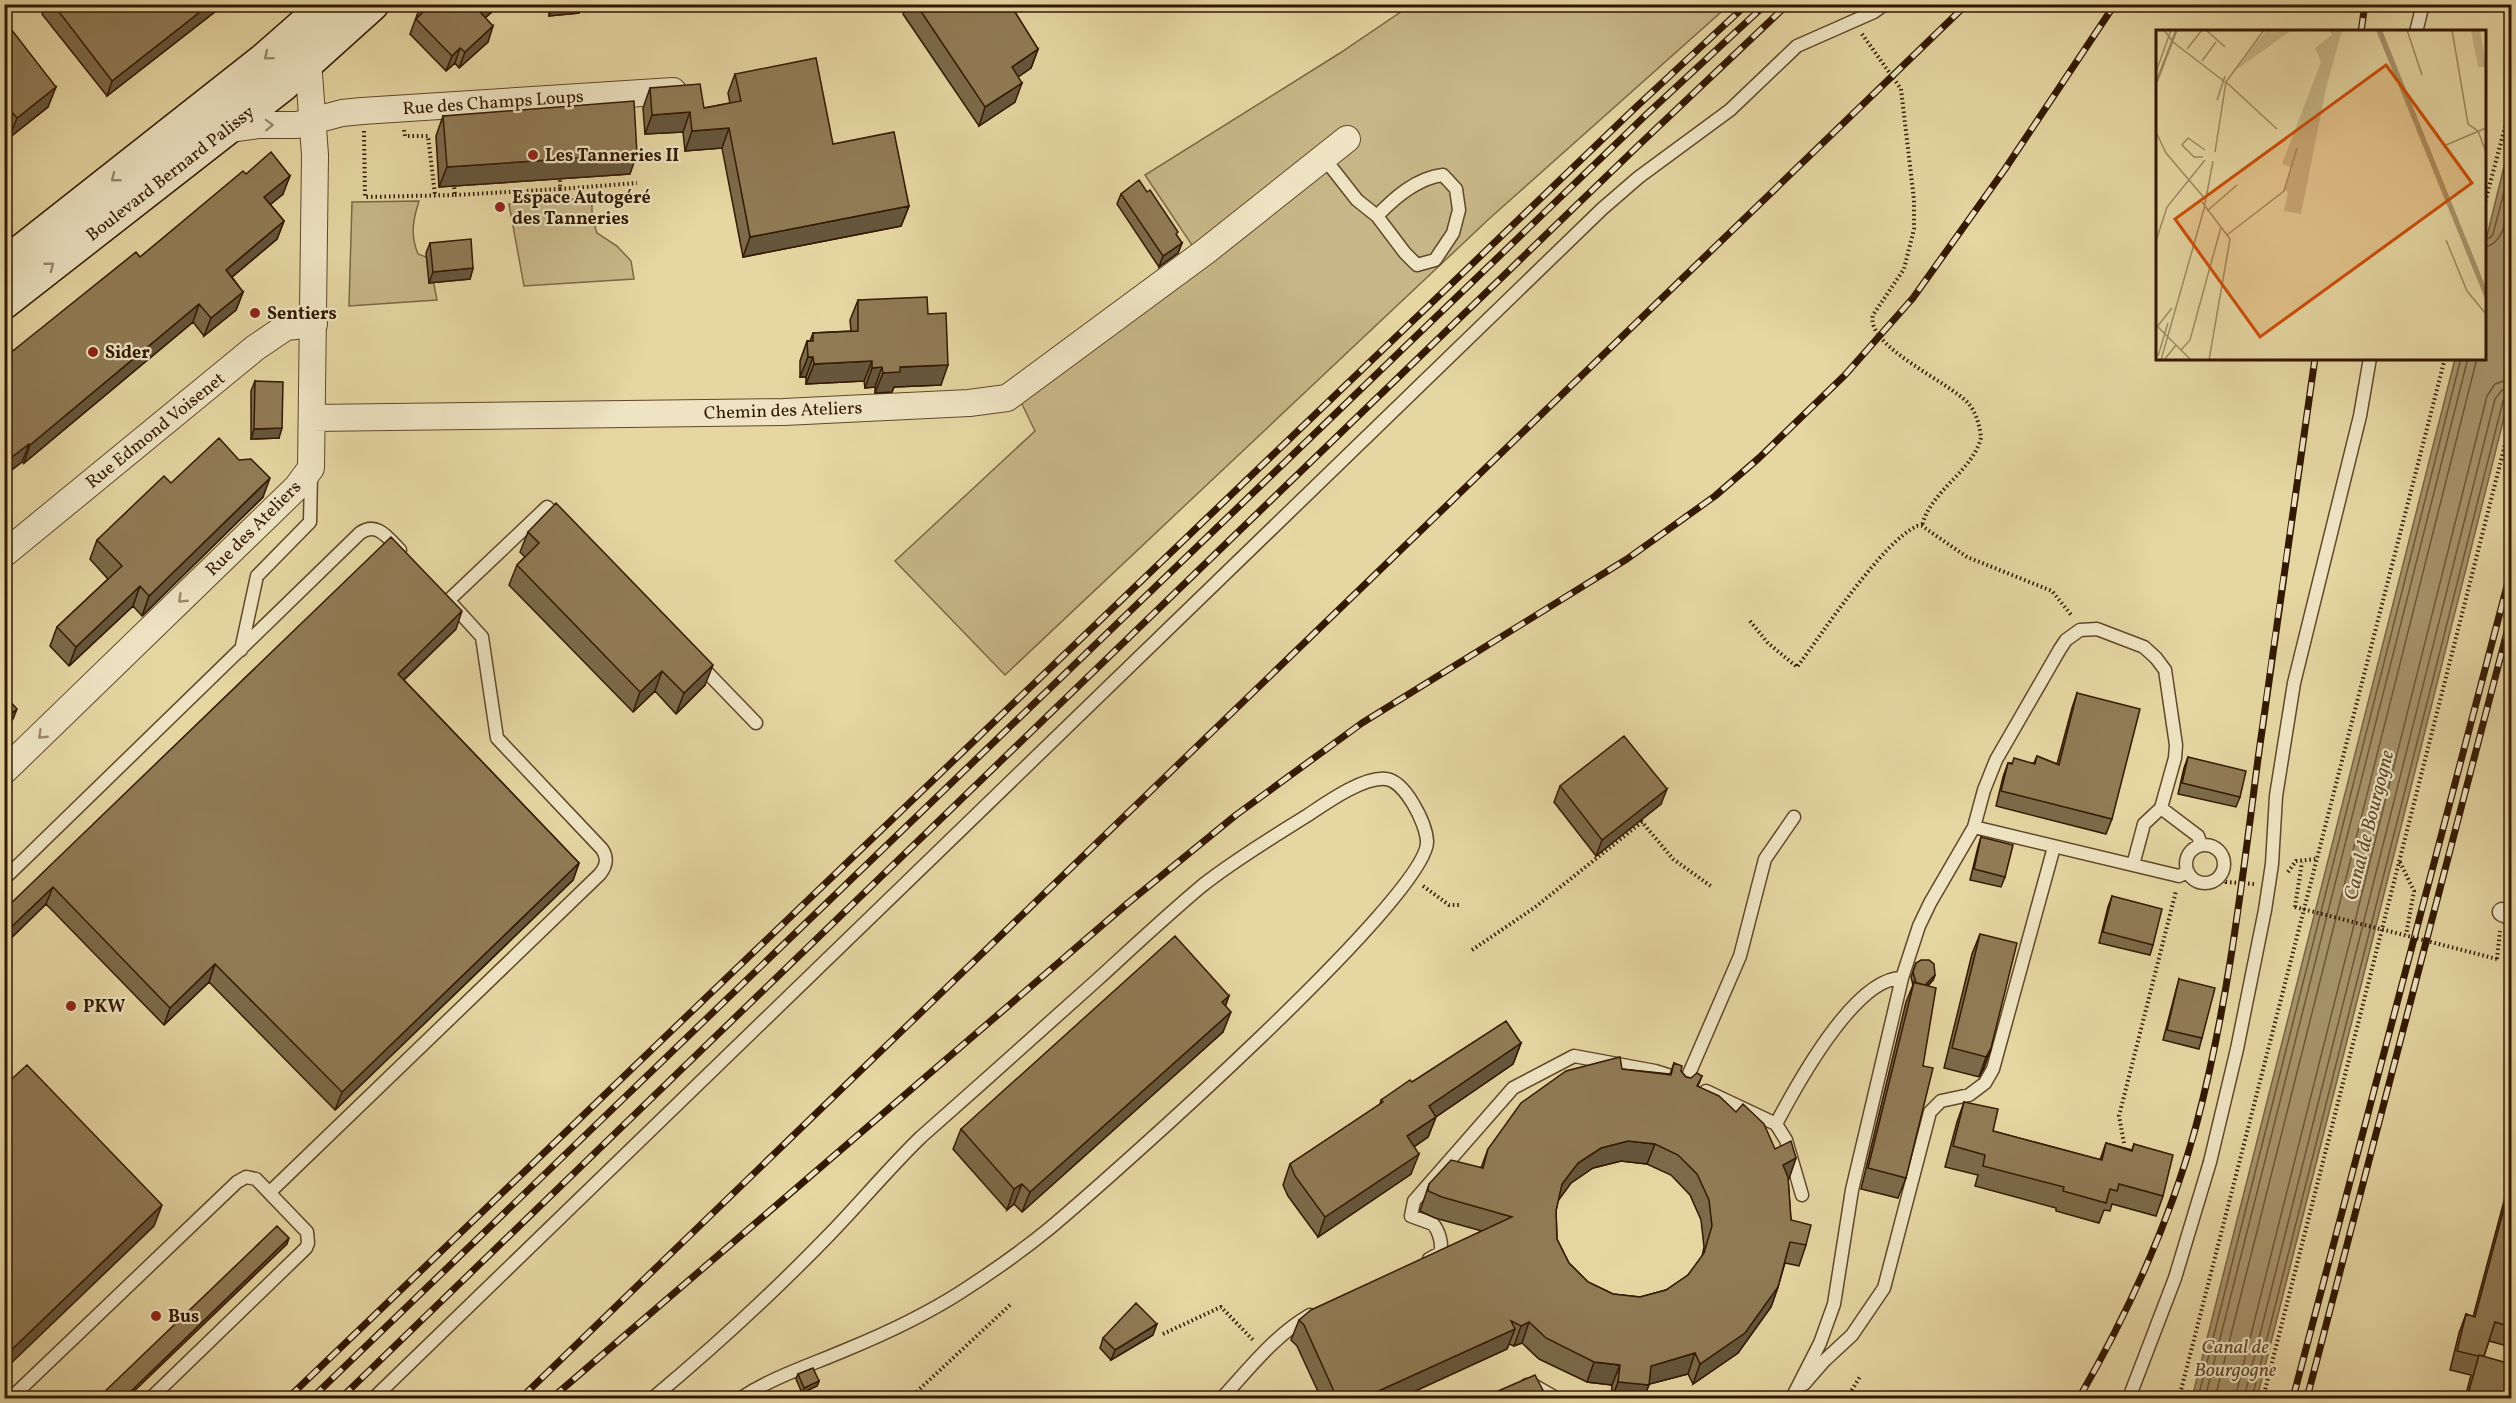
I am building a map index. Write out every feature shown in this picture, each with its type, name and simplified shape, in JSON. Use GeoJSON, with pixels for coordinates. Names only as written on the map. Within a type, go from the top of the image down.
{"type":"FeatureCollection","features":[{"type":"Feature","properties":{"kind":"main road","name":"Boulevard Bernard Palissy"},"geometry":{"type":"LineString","coordinates":[[4,303],[309,62],[339,17]]}},
{"type":"Feature","properties":{"kind":"main road","name":"Boulevard Bernard Palissy"},"geometry":{"type":"LineString","coordinates":[[4,265],[263,61],[339,17]]}},
{"type":"Feature","properties":{"kind":"street","name":"Rue des Ateliers"},"geometry":{"type":"LineString","coordinates":[[4,771],[297,487],[310,468],[314,324],[314,122],[309,62]]}},
{"type":"Feature","properties":{"kind":"street","name":"Rue des Champs Loups"},"geometry":{"type":"LineString","coordinates":[[224,130],[259,125],[297,125],[342,113],[362,111],[673,91]]}},
{"type":"Feature","properties":{"kind":"street","name":"Chemin des Ateliers"},"geometry":{"type":"LineString","coordinates":[[312,418],[784,412],[969,403],[1007,398],[1206,251],[1347,139]]}},
{"type":"Feature","properties":{"kind":"street","name":"Rue Edmond Voisenet"},"geometry":{"type":"LineString","coordinates":[[4,554],[265,341],[286,327],[314,324]]}},
{"type":"Feature","properties":{"kind":"lane"},"geometry":{"type":"LineString","coordinates":[[374,1398],[1602,209],[1639,177],[1730,110],[1797,46],[1857,20],[1885,4]]}},
{"type":"Feature","properties":{"kind":"lane"},"geometry":{"type":"LineString","coordinates":[[2416,30],[2423,4]]}},
{"type":"Feature","properties":{"kind":"lane"},"geometry":{"type":"LineString","coordinates":[[1324,158],[1357,200],[1377,216],[1417,265],[1435,260],[1454,233],[1459,210],[1456,189],[1443,175],[1426,177],[1390,202],[1377,216]]}},
{"type":"Feature","properties":{"kind":"lane"},"geometry":{"type":"LineString","coordinates":[[2129,1398],[2175,1278],[2210,1162],[2237,1049],[2265,910],[2272,864],[2276,796],[2294,683],[2360,416],[2370,360]]}},
{"type":"Feature","properties":{"kind":"lane"},"geometry":{"type":"LineString","coordinates":[[241,650],[257,576],[310,522],[310,468]]}},
{"type":"Feature","properties":{"kind":"lane"},"geometry":{"type":"LineString","coordinates":[[270,1192],[592,882],[606,865],[605,853],[602,849],[497,738],[482,637],[445,596],[547,507],[571,531]]}},
{"type":"Feature","properties":{"kind":"lane"},"geometry":{"type":"LineString","coordinates":[[4,879],[364,530],[380,530],[408,558]]}},
{"type":"Feature","properties":{"kind":"lane"},"geometry":{"type":"LineString","coordinates":[[1792,1398],[1820,1343],[1834,1304],[1852,1190],[1902,978],[1919,926],[1974,827],[1984,790],[1996,760],[2060,649],[2066,640],[2080,630],[2097,629],[2137,643],[2151,652],[2165,670],[2176,745],[2175,758],[2161,808],[2144,824],[2133,865]]}},
{"type":"Feature","properties":{"kind":"lane"},"geometry":{"type":"LineString","coordinates":[[692,656],[756,723]]}},
{"type":"Feature","properties":{"kind":"lane"},"geometry":{"type":"LineString","coordinates":[[653,1398],[717,1345],[768,1298],[832,1232],[885,1172],[921,1137],[1204,884],[1326,803],[1357,786],[1376,779],[1388,779],[1403,789],[1423,824],[1428,844],[1420,862],[1376,918],[1274,1027],[1050,1228],[1014,1256],[927,1312],[849,1349],[792,1370],[741,1398]]}},
{"type":"Feature","properties":{"kind":"lane"},"geometry":{"type":"LineString","coordinates":[[2161,808],[2198,836],[2201,846]]}},
{"type":"Feature","properties":{"kind":"lane"},"geometry":{"type":"LineString","coordinates":[[1683,1085],[1737,964],[1765,859],[1794,817]]}},
{"type":"Feature","properties":{"kind":"lane"},"geometry":{"type":"LineString","coordinates":[[1974,827],[2133,865],[2183,874],[2205,882],[2216,879],[2220,874],[2223,862],[2218,851],[2207,845],[2195,848],[2187,857],[2183,874]]}},
{"type":"Feature","properties":{"kind":"lane"},"geometry":{"type":"LineString","coordinates":[[1792,1398],[1824,1361],[1852,1335],[1884,1288],[1930,1112],[1941,1101],[1969,1095],[1985,1083],[1993,1069],[2054,847]]}},
{"type":"Feature","properties":{"kind":"lane"},"geometry":{"type":"LineString","coordinates":[[1776,1124],[1796,1086],[1852,1005],[1886,980],[1902,978]]}},
{"type":"Feature","properties":{"kind":"lane"},"geometry":{"type":"LineString","coordinates":[[1416,1265],[1437,1256],[1442,1247],[1436,1227],[1411,1216],[1410,1211],[1415,1197],[1513,1088],[1574,1056],[1655,1071],[1776,1124],[1786,1140],[1802,1195]]}},
{"type":"Feature","properties":{"kind":"lane"},"geometry":{"type":"LineString","coordinates":[[10,1398],[237,1182],[251,1177],[261,1182],[307,1232],[306,1248],[151,1398]]}},
{"type":"Feature","properties":{"kind":"lane"},"geometry":{"type":"LineString","coordinates":[[1222,1398],[1290,1328],[1324,1307]]}},
{"type":"Feature","properties":{"kind":"lane"},"geometry":{"type":"LineString","coordinates":[[1515,1390],[1529,1385],[1543,1389],[1556,1398]]}},
{"type":"Feature","properties":{"kind":"path"},"geometry":{"type":"LineString","coordinates":[[1857,20],[1865,39],[1901,89],[1914,200],[1914,229],[1904,268],[1872,315],[1873,330],[1886,344],[1970,405],[1982,438],[1971,457],[1930,507],[1922,526]]}},
{"type":"Feature","properties":{"kind":"path"},"geometry":{"type":"LineString","coordinates":[[2486,198],[2511,101]]}},
{"type":"Feature","properties":{"kind":"path"},"geometry":{"type":"LineString","coordinates":[[404,124],[405,136],[428,136],[435,195]]}},
{"type":"Feature","properties":{"kind":"path"},"geometry":{"type":"LineString","coordinates":[[364,127],[365,197],[455,195],[637,183]]}},
{"type":"Feature","properties":{"kind":"path"},"geometry":{"type":"LineString","coordinates":[[560,179],[560,189]]}},
{"type":"Feature","properties":{"kind":"path"},"geometry":{"type":"LineString","coordinates":[[454,186],[455,195]]}},
{"type":"Feature","properties":{"kind":"path"},"geometry":{"type":"LineString","coordinates":[[2179,1398],[2444,360]]}},
{"type":"Feature","properties":{"kind":"path"},"geometry":{"type":"LineString","coordinates":[[2263,1398],[2511,417]]}},
{"type":"Feature","properties":{"kind":"path"},"geometry":{"type":"LineString","coordinates":[[1750,621],[1768,643],[1797,667],[1883,555],[1910,529],[1922,526],[1967,557],[2052,591],[2065,605],[2080,630]]}},
{"type":"Feature","properties":{"kind":"path"},"geometry":{"type":"LineString","coordinates":[[1472,950],[1534,908],[1642,822],[1673,859],[1712,887]]}},
{"type":"Feature","properties":{"kind":"path"},"geometry":{"type":"LineString","coordinates":[[2399,861],[2414,891],[2406,935]]}},
{"type":"Feature","properties":{"kind":"path"},"geometry":{"type":"LineString","coordinates":[[2302,862],[2295,907],[2498,959],[2506,914]]}},
{"type":"Feature","properties":{"kind":"path"},"geometry":{"type":"LineString","coordinates":[[2124,1143],[2119,1116],[2183,874]]}},
{"type":"Feature","properties":{"kind":"path"},"geometry":{"type":"LineString","coordinates":[[1396,893],[1409,902],[1423,886],[1449,905],[1461,905]]}},
{"type":"Feature","properties":{"kind":"path"},"geometry":{"type":"LineString","coordinates":[[910,1398],[1010,1305]]}},
{"type":"Feature","properties":{"kind":"path"},"geometry":{"type":"LineString","coordinates":[[1163,1334],[1221,1307],[1265,1352]]}},
{"type":"Feature","properties":{"kind":"path"},"geometry":{"type":"LineString","coordinates":[[1847,1398],[1861,1375]]}},
{"type":"Feature","properties":{"kind":"shaded area"},"geometry":{"type":"Polygon","coordinates":[[[1411,5],[1729,5],[1490,218],[1005,675],[895,561],[1035,431],[1020,400],[1204,263],[1145,175],[1340,53],[1411,5]]]}},
{"type":"Feature","properties":{"kind":"shaded area"},"geometry":{"type":"Polygon","coordinates":[[[592,198],[592,217],[597,233],[617,246],[631,261],[634,279],[524,286],[509,204],[592,198]]]}},
{"type":"Feature","properties":{"kind":"shaded area"},"geometry":{"type":"Polygon","coordinates":[[[419,201],[414,221],[414,240],[418,254],[429,258],[437,300],[349,306],[352,202],[419,201]]]}},
{"type":"Feature","properties":{"kind":"water","name":"Canal de Bourgogne"},"geometry":{"type":"Polygon","coordinates":[[[2511,138],[2511,390],[2257,1398],[2192,1398],[2455,360],[2486,360],[2486,240],[2511,138]]]}},
{"type":"Feature","properties":{"kind":"building"},"geometry":{"type":"Polygon","coordinates":[[[53,4],[210,4],[112,81],[53,4]]]}},
{"type":"Feature","properties":{"kind":"building"},"geometry":{"type":"Polygon","coordinates":[[[423,4],[488,4],[480,12],[493,26],[465,52],[460,48],[452,56],[416,19],[424,11],[420,7],[423,4]]]}},
{"type":"Feature","properties":{"kind":"building"},"geometry":{"type":"Polygon","coordinates":[[[916,4],[1010,4],[1038,49],[1012,67],[1022,83],[985,107],[916,4]]]}},
{"type":"Feature","properties":{"kind":"building"},"geometry":{"type":"Polygon","coordinates":[[[4,20],[56,87],[17,118],[4,103],[4,20]]]}},
{"type":"Feature","properties":{"kind":"building"},"geometry":{"type":"Polygon","coordinates":[[[816,58],[833,144],[894,132],[909,206],[750,237],[729,128],[692,131],[690,112],[652,115],[650,88],[700,84],[704,108],[741,101],[735,74],[816,58]]]}},
{"type":"Feature","properties":{"kind":"building"},"geometry":{"type":"Polygon","coordinates":[[[634,101],[637,154],[447,167],[443,116],[634,101]]]}},
{"type":"Feature","properties":{"kind":"building"},"geometry":{"type":"Polygon","coordinates":[[[271,152],[290,176],[264,197],[284,221],[226,270],[243,292],[211,318],[199,304],[30,445],[4,463],[4,358],[136,252],[140,257],[243,171],[246,174],[271,152]]]}},
{"type":"Feature","properties":{"kind":"building"},"geometry":{"type":"Polygon","coordinates":[[[1139,180],[1147,192],[1150,190],[1178,232],[1176,234],[1182,243],[1163,256],[1121,194],[1139,180]]]}},
{"type":"Feature","properties":{"kind":"building"},"geometry":{"type":"Polygon","coordinates":[[[471,239],[473,268],[433,272],[430,243],[471,239]]]}},
{"type":"Feature","properties":{"kind":"building"},"geometry":{"type":"Polygon","coordinates":[[[927,297],[928,314],[946,313],[948,365],[900,367],[900,372],[883,373],[882,367],[872,368],[872,361],[814,364],[813,357],[808,357],[807,341],[813,341],[813,333],[858,331],[858,300],[927,297]]]}},
{"type":"Feature","properties":{"kind":"building"},"geometry":{"type":"Polygon","coordinates":[[[255,381],[283,382],[282,428],[254,429],[255,381]]]}},
{"type":"Feature","properties":{"kind":"building"},"geometry":{"type":"Polygon","coordinates":[[[219,438],[239,460],[251,459],[270,478],[149,596],[140,586],[76,647],[57,627],[122,566],[97,540],[164,476],[171,483],[219,438]]]}},
{"type":"Feature","properties":{"kind":"building"},"geometry":{"type":"Polygon","coordinates":[[[556,503],[713,665],[684,693],[662,671],[640,692],[517,565],[539,543],[528,532],[556,503]]]}},
{"type":"Feature","properties":{"kind":"building"},"geometry":{"type":"Polygon","coordinates":[[[391,537],[462,611],[398,674],[579,863],[342,1092],[215,964],[170,1008],[53,887],[4,934],[4,910],[391,537]]]}},
{"type":"Feature","properties":{"kind":"building"},"geometry":{"type":"Polygon","coordinates":[[[2077,693],[2140,709],[2112,819],[2001,791],[2008,763],[2012,764],[2014,758],[2035,764],[2037,756],[2059,765],[2077,693]]]}},
{"type":"Feature","properties":{"kind":"building"},"geometry":{"type":"Polygon","coordinates":[[[4,695],[17,709],[4,720],[4,695]]]}},
{"type":"Feature","properties":{"kind":"building"},"geometry":{"type":"Polygon","coordinates":[[[1624,736],[1667,789],[1602,840],[1560,786],[1624,736]]]}},
{"type":"Feature","properties":{"kind":"building"},"geometry":{"type":"Polygon","coordinates":[[[2188,757],[2246,771],[2240,797],[2182,783],[2188,757]]]}},
{"type":"Feature","properties":{"kind":"building"},"geometry":{"type":"Polygon","coordinates":[[[1981,837],[2013,845],[2005,877],[1974,869],[1981,837]]]}},
{"type":"Feature","properties":{"kind":"building"},"geometry":{"type":"Polygon","coordinates":[[[2112,896],[2162,909],[2153,945],[2103,932],[2112,896]]]}},
{"type":"Feature","properties":{"kind":"building"},"geometry":{"type":"Polygon","coordinates":[[[1980,934],[2017,943],[1991,1048],[1986,1057],[1952,1048],[1980,934]]]}},
{"type":"Feature","properties":{"kind":"building"},"geometry":{"type":"Polygon","coordinates":[[[1175,936],[1229,996],[1222,1002],[1231,1012],[1030,1192],[1022,1184],[1014,1189],[961,1129],[1175,936]]]}},
{"type":"Feature","properties":{"kind":"building"},"geometry":{"type":"Polygon","coordinates":[[[1929,960],[1934,964],[1935,975],[1925,985],[1916,983],[1913,972],[1916,963],[1929,960]]]}},
{"type":"Feature","properties":{"kind":"building"},"geometry":{"type":"Polygon","coordinates":[[[2179,979],[2215,988],[2202,1038],[2167,1030],[2179,979]]]}},
{"type":"Feature","properties":{"kind":"building"},"geometry":{"type":"Polygon","coordinates":[[[1914,982],[1936,988],[1923,1066],[1933,1068],[1906,1178],[1868,1168],[1914,982]]]}},
{"type":"Feature","properties":{"kind":"building"},"geometry":{"type":"Polygon","coordinates":[[[1506,1021],[1521,1043],[1429,1106],[1436,1117],[1407,1136],[1419,1154],[1325,1217],[1295,1176],[1290,1164],[1383,1102],[1381,1100],[1410,1080],[1412,1082],[1506,1021]]]}},
{"type":"Feature","properties":{"kind":"building"},"geometry":{"type":"Polygon","coordinates":[[[1620,1057],[1622,1069],[1671,1075],[1674,1063],[1682,1066],[1681,1071],[1686,1077],[1691,1078],[1697,1073],[1702,1076],[1697,1086],[1719,1096],[1736,1112],[1743,1104],[1764,1124],[1775,1149],[1791,1141],[1796,1158],[1783,1165],[1788,1177],[1791,1220],[1811,1225],[1806,1245],[1790,1242],[1778,1287],[1745,1333],[1700,1364],[1695,1353],[1651,1366],[1649,1385],[1618,1382],[1620,1365],[1594,1362],[1546,1338],[1529,1322],[1521,1326],[1511,1321],[1515,1329],[1363,1398],[1337,1398],[1304,1325],[1299,1320],[1311,1310],[1512,1217],[1442,1197],[1428,1191],[1429,1184],[1451,1160],[1483,1168],[1488,1149],[1521,1103],[1566,1071],[1620,1057]],[[1628,1141],[1601,1148],[1578,1163],[1562,1184],[1556,1211],[1557,1239],[1569,1263],[1588,1282],[1613,1294],[1640,1297],[1666,1290],[1688,1275],[1704,1253],[1712,1226],[1709,1200],[1697,1174],[1678,1155],[1655,1144],[1628,1141]]]}},
{"type":"Feature","properties":{"kind":"building"},"geometry":{"type":"Polygon","coordinates":[[[27,1065],[162,1205],[4,1357],[4,1086],[27,1065]]]}},
{"type":"Feature","properties":{"kind":"building"},"geometry":{"type":"Polygon","coordinates":[[[1964,1102],[1998,1109],[1993,1131],[2102,1160],[2106,1143],[2132,1151],[2134,1144],[2173,1155],[2163,1196],[2119,1184],[2117,1191],[2110,1189],[2106,1203],[2063,1191],[2064,1187],[1983,1166],[1985,1155],[1953,1146],[1964,1102]]]}},
{"type":"Feature","properties":{"kind":"building"},"geometry":{"type":"Polygon","coordinates":[[[2511,1182],[2511,1327],[2495,1322],[2484,1356],[2457,1351],[2466,1314],[2475,1317],[2511,1182]]]}},
{"type":"Feature","properties":{"kind":"building"},"geometry":{"type":"Polygon","coordinates":[[[277,1226],[289,1238],[124,1398],[98,1398],[277,1226]]]}},
{"type":"Feature","properties":{"kind":"building"},"geometry":{"type":"Polygon","coordinates":[[[1136,1303],[1157,1324],[1115,1350],[1103,1338],[1136,1303]]]}},
{"type":"Feature","properties":{"kind":"building"},"geometry":{"type":"Polygon","coordinates":[[[2479,1355],[2511,1364],[2511,1398],[2467,1398],[2479,1355]]]}},
{"type":"Feature","properties":{"kind":"building"},"geometry":{"type":"Polygon","coordinates":[[[813,1368],[819,1381],[804,1388],[798,1374],[813,1368]]]}},
{"type":"Feature","properties":{"kind":"building"},"geometry":{"type":"Polygon","coordinates":[[[1535,1375],[1547,1398],[1482,1398],[1535,1375]]]}},
{"type":"Feature","properties":{"kind":"railway"},"geometry":{"type":"LineString","coordinates":[[288,1398],[1634,109],[1747,4]]}},
{"type":"Feature","properties":{"kind":"railway"},"geometry":{"type":"LineString","coordinates":[[312,1398],[1648,113],[1766,4]]}},
{"type":"Feature","properties":{"kind":"railway"},"geometry":{"type":"LineString","coordinates":[[341,1398],[1641,143],[1788,4]]}},
{"type":"Feature","properties":{"kind":"railway"},"geometry":{"type":"LineString","coordinates":[[521,1398],[1967,4]]}},
{"type":"Feature","properties":{"kind":"railway"},"geometry":{"type":"LineString","coordinates":[[552,1398],[1128,903],[1236,815],[1362,723],[1627,559],[1715,496],[1759,458],[1845,375],[1913,298],[2005,169],[2115,4]]}},
{"type":"Feature","properties":{"kind":"railway"},"geometry":{"type":"LineString","coordinates":[[2361,30],[2365,4]]}},
{"type":"Feature","properties":{"kind":"railway"},"geometry":{"type":"LineString","coordinates":[[2079,1398],[2131,1300],[2160,1232],[2186,1162],[2207,1081],[2240,898],[2315,360]]}},
{"type":"Feature","properties":{"kind":"railway"},"geometry":{"type":"LineString","coordinates":[[2293,1398],[2512,567]]}},
{"type":"Feature","properties":{"kind":"railway"},"geometry":{"type":"LineString","coordinates":[[2307,1398],[2512,613]]}},
{"type":"Feature","properties":{"kind":"place","name":"Les Tanneries II"},"geometry":{"type":"Point","coordinates":[533,155]}},
{"type":"Feature","properties":{"kind":"place","name":"Espace Autogéré des Tanneries"},"geometry":{"type":"Point","coordinates":[500,207]}},
{"type":"Feature","properties":{"kind":"place","name":"Sentiers"},"geometry":{"type":"Point","coordinates":[255,313]}},
{"type":"Feature","properties":{"kind":"place","name":"Sider"},"geometry":{"type":"Point","coordinates":[93,352]}},
{"type":"Feature","properties":{"kind":"place","name":"PKW"},"geometry":{"type":"Point","coordinates":[71,1006]}},
{"type":"Feature","properties":{"kind":"place","name":"Bus"},"geometry":{"type":"Point","coordinates":[156,1316]}}]}
